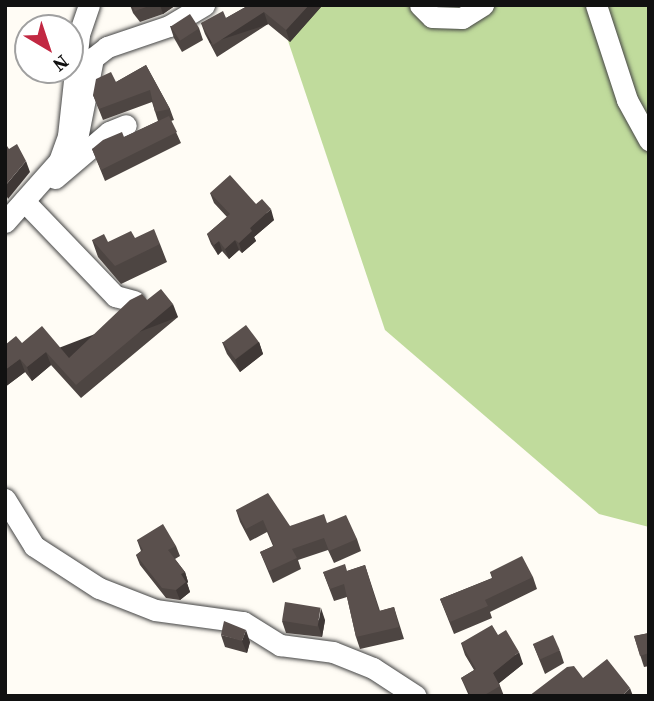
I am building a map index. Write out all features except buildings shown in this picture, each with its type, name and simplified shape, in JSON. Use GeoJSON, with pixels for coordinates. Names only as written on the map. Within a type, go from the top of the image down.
{"type":"FeatureCollection","features":[{"type":"Feature","properties":{"kind":"street"},"geometry":{"type":"LineString","coordinates":[[5,222],[60,159],[68,136],[79,34],[89,5]]}},
{"type":"Feature","properties":{"kind":"street"},"geometry":{"type":"LineString","coordinates":[[60,159],[74,151],[93,58],[107,47],[169,26],[204,5]]}},
{"type":"Feature","properties":{"kind":"street"},"geometry":{"type":"LineString","coordinates":[[420,5],[432,17],[462,18],[482,5]]}},
{"type":"Feature","properties":{"kind":"street"},"geometry":{"type":"LineString","coordinates":[[596,5],[627,100],[649,140]]}},
{"type":"Feature","properties":{"kind":"street"},"geometry":{"type":"LineString","coordinates":[[31,194],[62,175],[86,150],[126,125]]}},
{"type":"Feature","properties":{"kind":"street"},"geometry":{"type":"LineString","coordinates":[[31,194],[115,296],[134,301]]}},
{"type":"Feature","properties":{"kind":"street"},"geometry":{"type":"LineString","coordinates":[[5,499],[34,546],[99,588],[155,610],[243,622],[280,645],[333,652],[373,668],[416,696]]}},
{"type":"Feature","properties":{"kind":"green space"},"geometry":{"type":"Polygon","coordinates":[[[276,5],[649,5],[649,527],[599,514],[385,330],[276,5]]]}}]}
